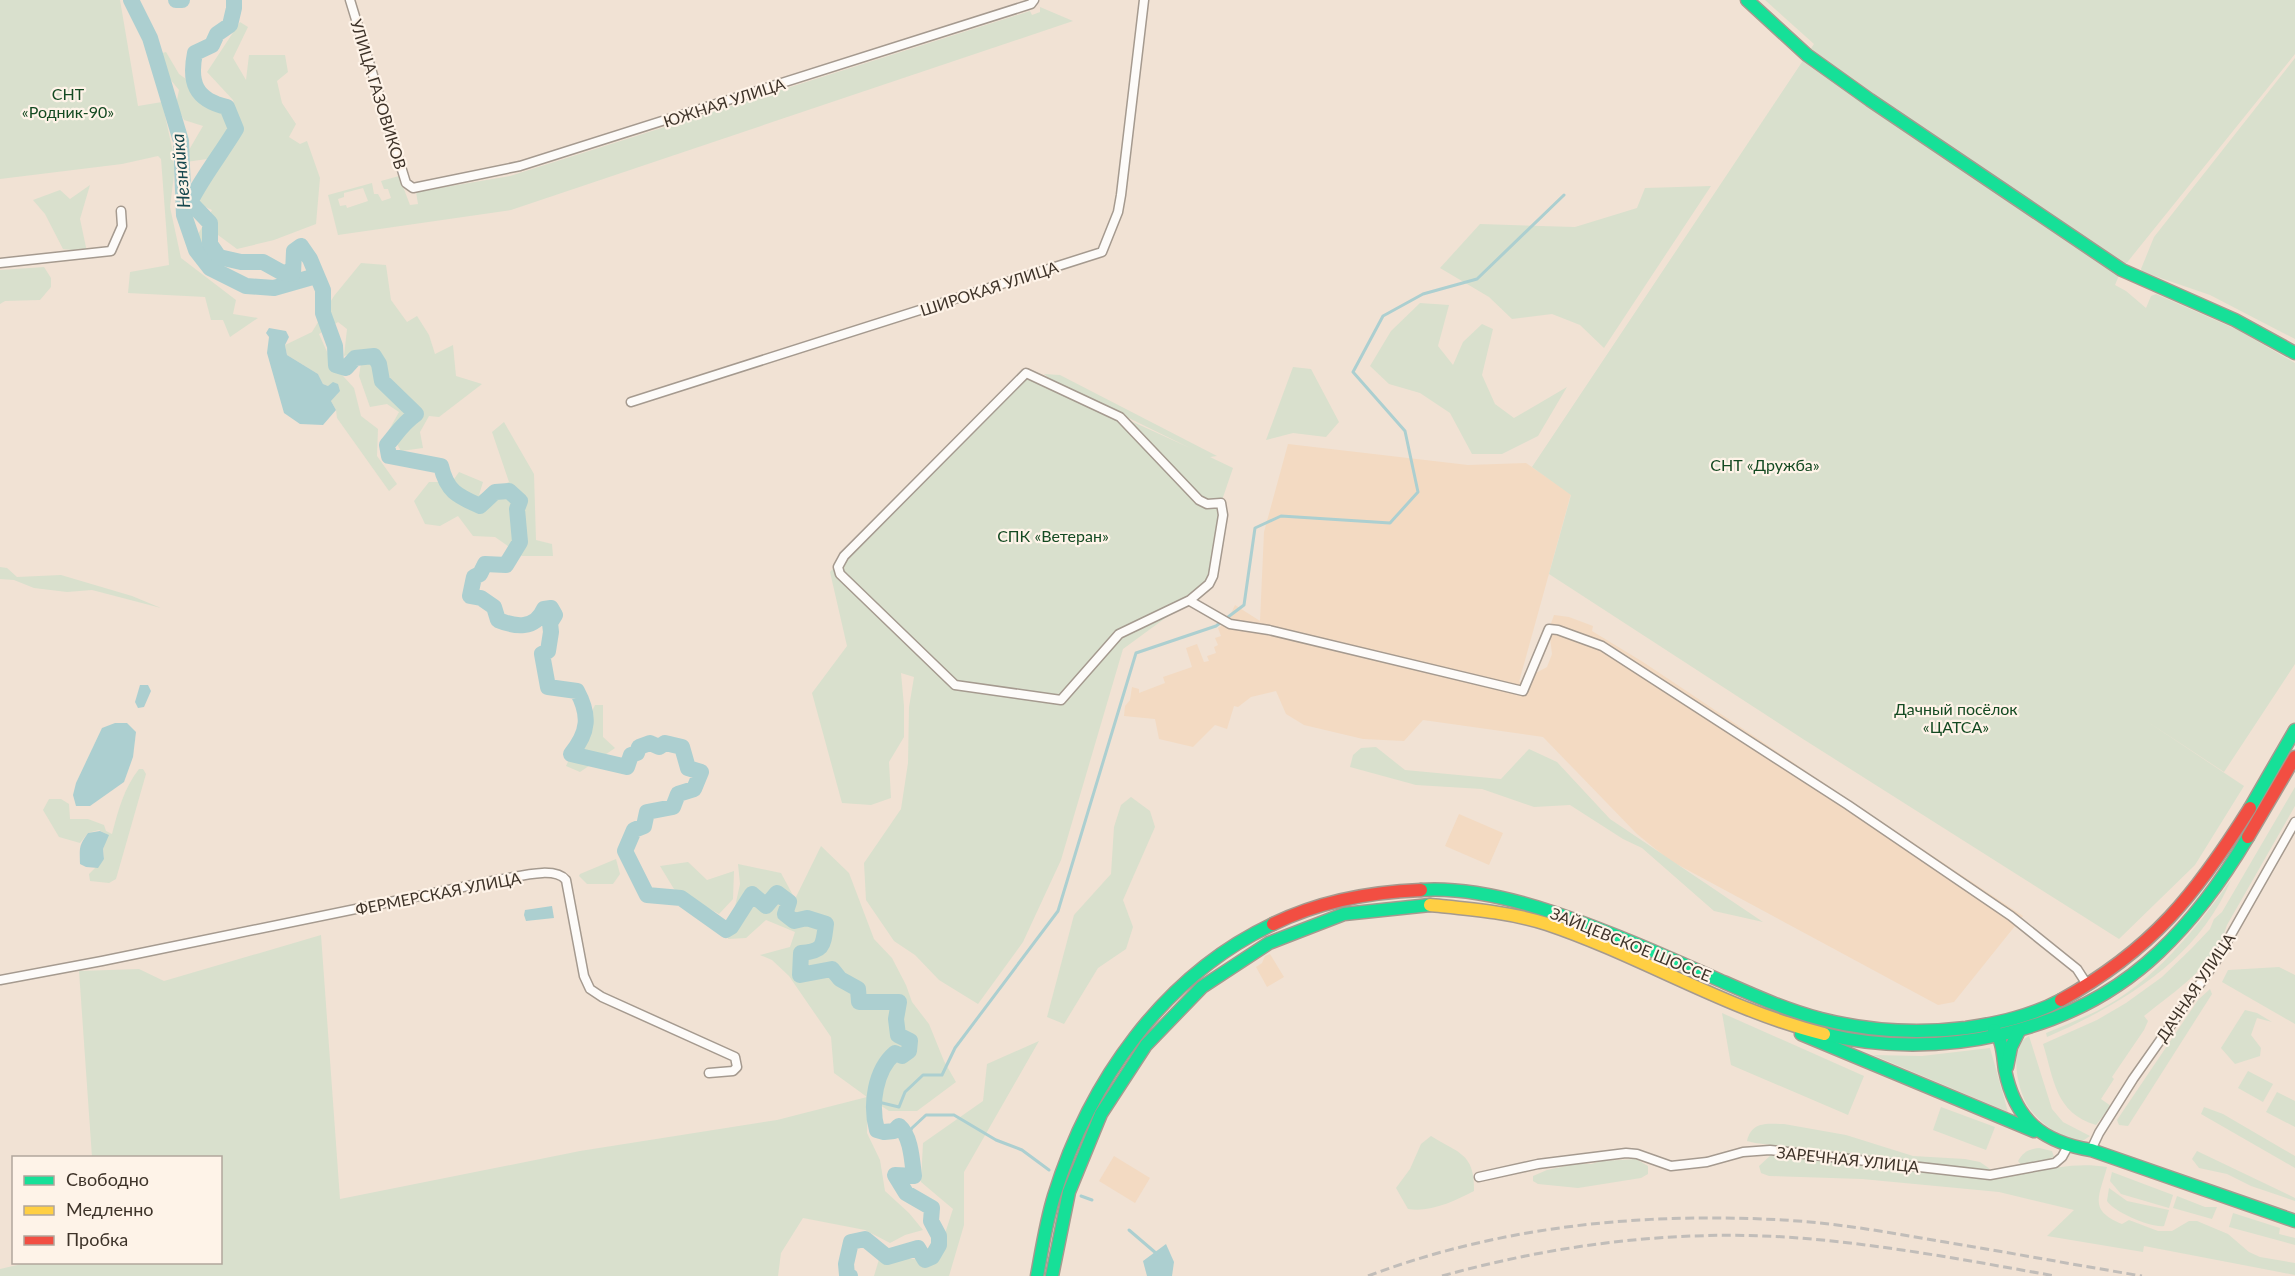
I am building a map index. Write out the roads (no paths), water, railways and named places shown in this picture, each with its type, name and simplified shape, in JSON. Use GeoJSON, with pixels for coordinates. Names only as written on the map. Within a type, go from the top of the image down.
{"type":"FeatureCollection","features":[{"type":"Feature","properties":{"kind":"main road"},"geometry":{"type":"LineString","coordinates":[[1747,0],[1807,55],[2122,270],[2235,320],[2295,353]]}},
{"type":"Feature","properties":{"kind":"main road","name":"ЗАЙЦЕВСКОЕ ШОССЕ"},"geometry":{"type":"LineString","coordinates":[[1037,1276],[1051,1206],[1074,1137],[1101,1084],[1140,1029],[1197,972],[1235,944],[1294,914],[1338,900],[1371,893],[1401,890],[1454,890],[1486,894],[1524,902],[1564,915],[1767,1001],[1832,1022],[1876,1030],[1918,1032],[1943,1031],[2025,1016],[2088,986],[2119,965],[2148,942],[2189,899],[2210,870],[2295,730]]}},
{"type":"Feature","properties":{"kind":"main road","name":"ЗАЙЦЕВСКОЕ ШОССЕ"},"geometry":{"type":"LineString","coordinates":[[1052,1276],[1062,1223],[1086,1148],[1106,1105],[1126,1072],[1171,1016],[1210,980],[1245,955],[1301,927],[1347,913],[1404,905],[1441,904],[1492,910],[1555,927],[1751,1011],[1837,1038],[1875,1043],[1944,1045],[1998,1036],[2067,1014],[2092,1001],[2136,972],[2170,941],[2215,888],[2295,757]]}},
{"type":"Feature","properties":{"kind":"main road"},"geometry":{"type":"LineString","coordinates":[[1751,1011],[1822,1044],[2068,1146],[2091,1150],[2295,1221]]}},
{"type":"Feature","properties":{"kind":"main road"},"geometry":{"type":"LineString","coordinates":[[1998,1036],[2025,1016]]}},
{"type":"Feature","properties":{"kind":"main road"},"geometry":{"type":"LineString","coordinates":[[1981,1024],[1991,1027],[1998,1036],[2007,1077],[2016,1103],[2027,1121],[2035,1128],[2068,1146]]}},
{"type":"Feature","properties":{"kind":"main road"},"geometry":{"type":"LineString","coordinates":[[2007,1077],[2011,1047],[2019,1031]]}},
{"type":"Feature","properties":{"kind":"street","name":"УЛИЦА ГАЗОВИКОВ"},"geometry":{"type":"LineString","coordinates":[[350,0],[406,183],[410,186]]}},
{"type":"Feature","properties":{"kind":"street","name":"ЮЖНАЯ УЛИЦА"},"geometry":{"type":"LineString","coordinates":[[410,186],[418,187],[519,166],[1031,4],[1034,0]]}},
{"type":"Feature","properties":{"kind":"street","name":"ШИРОКАЯ УЛИЦА"},"geometry":{"type":"LineString","coordinates":[[631,402],[1102,252],[1118,212],[1121,195],[1144,0]]}},
{"type":"Feature","properties":{"kind":"street"},"geometry":{"type":"LineString","coordinates":[[0,262],[111,251],[122,226],[121,211]]}},
{"type":"Feature","properties":{"kind":"street"},"geometry":{"type":"LineString","coordinates":[[1026,373],[1120,417],[1199,500],[1207,504],[1221,503],[1222,515],[1213,576],[1209,584],[1190,601],[1119,634],[1060,700],[955,685],[840,574],[838,567],[843,556],[1026,373]]}},
{"type":"Feature","properties":{"kind":"street"},"geometry":{"type":"LineString","coordinates":[[1190,601],[1237,627],[1269,630],[1523,691],[1549,629],[1598,644],[1643,670],[1848,805],[2011,916],[2077,969],[2088,986]]}},
{"type":"Feature","properties":{"kind":"street","name":"ДАЧНАЯ УЛИЦА"},"geometry":{"type":"LineString","coordinates":[[2091,1150],[2133,1079],[2216,961],[2295,822]]}},
{"type":"Feature","properties":{"kind":"street","name":"ФЕРМЕРСКАЯ УЛИЦА"},"geometry":{"type":"LineString","coordinates":[[0,980],[486,882],[548,872],[557,873],[566,880],[580,965],[590,989],[602,997],[735,1057],[737,1067],[733,1071],[709,1072]]}},
{"type":"Feature","properties":{"kind":"street","name":"ЗАРЕЧНАЯ УЛИЦА"},"geometry":{"type":"LineString","coordinates":[[1479,1177],[1538,1164],[1626,1153],[1636,1154],[1671,1166],[1707,1162],[1743,1152],[1770,1150],[1990,1175],[2055,1162],[2062,1157],[2068,1146]]}},
{"type":"Feature","properties":{"kind":"water"},"geometry":{"type":"Polygon","coordinates":[[[269,328],[286,331],[289,337],[285,345],[287,355],[318,374],[323,384],[328,386],[333,382],[338,384],[340,391],[331,401],[336,410],[323,425],[300,424],[284,413],[267,353],[269,337],[266,333],[269,328]]]}},
{"type":"Feature","properties":{"kind":"water"},"geometry":{"type":"Polygon","coordinates":[[[140,685],[148,685],[151,691],[144,707],[138,708],[135,702],[140,685]]]}},
{"type":"Feature","properties":{"kind":"water"},"geometry":{"type":"Polygon","coordinates":[[[115,723],[127,723],[136,732],[133,757],[124,782],[90,806],[76,806],[73,795],[76,783],[102,728],[115,723]]]}},
{"type":"Feature","properties":{"kind":"water"},"geometry":{"type":"Polygon","coordinates":[[[100,831],[109,835],[103,849],[104,859],[98,868],[86,867],[80,864],[81,845],[88,833],[100,831]]]}},
{"type":"Feature","properties":{"kind":"water"},"geometry":{"type":"Polygon","coordinates":[[[552,906],[554,918],[526,921],[525,910],[552,906]]]}},
{"type":"Feature","properties":{"kind":"water"},"geometry":{"type":"Polygon","coordinates":[[[1166,1244],[1174,1262],[1172,1276],[1147,1276],[1143,1261],[1166,1244]]]}},
{"type":"Feature","properties":{"kind":"waterway","name":"Незнайка"},"geometry":{"type":"LineString","coordinates":[[131,0],[150,38],[181,141],[184,215],[196,250],[210,268],[246,286],[274,288],[316,276]]}},
{"type":"Feature","properties":{"kind":"waterway","name":"Незнайка"},"geometry":{"type":"LineString","coordinates":[[176,0],[182,0]]}},
{"type":"Feature","properties":{"kind":"waterway","name":"Незнайка"},"geometry":{"type":"LineString","coordinates":[[234,0],[230,25],[217,34],[212,45],[195,53],[193,63],[194,81],[197,88],[208,100],[227,107],[236,129],[190,202],[210,223],[210,244],[219,257],[241,262],[263,262],[281,272],[293,274],[294,251],[301,246],[310,259],[323,290],[323,313],[335,346],[336,365],[346,368],[355,358],[374,356],[379,364],[382,381],[416,414],[387,445],[389,456],[441,466],[443,475],[454,492],[480,506],[495,492],[509,491],[520,501],[517,509],[520,542],[506,565],[485,564],[480,574],[474,577],[470,596],[481,598],[494,607],[498,620],[511,624],[530,624],[540,616],[544,609],[551,608],[555,615],[550,623],[548,651],[542,654],[548,687],[577,691],[586,716],[584,731],[571,754],[627,767],[631,755],[637,753],[639,747],[650,743],[659,747],[665,743],[682,747],[688,768],[701,772],[694,789],[678,794],[673,807],[647,812],[644,826],[634,830],[625,851],[647,895],[681,898],[726,930],[731,927],[752,894],[766,906],[777,893],[789,902],[785,914],[794,921],[807,918],[826,924],[821,946],[814,951],[801,953],[800,975],[832,969],[840,979],[858,989],[859,1002],[899,1002],[896,1019],[898,1035],[910,1041],[909,1051],[902,1056],[895,1053],[883,1069],[874,1099],[875,1120],[877,1130],[894,1131],[899,1126],[903,1130],[910,1149],[914,1176],[895,1175],[906,1193],[932,1208],[931,1221],[939,1236],[939,1245],[932,1257],[925,1260],[918,1248],[887,1257],[865,1239],[851,1242],[846,1264],[847,1275],[850,1276]]}},
{"type":"Feature","properties":{"kind":"waterway"},"geometry":{"type":"LineString","coordinates":[[874,1101],[899,1107],[905,1092],[923,1075],[942,1075],[955,1048],[1058,911],[1136,653],[1216,626],[1244,605],[1255,528],[1281,516],[1390,523],[1418,492],[1405,431],[1353,372],[1383,316],[1423,294],[1477,279],[1564,195]]}},
{"type":"Feature","properties":{"kind":"waterway"},"geometry":{"type":"LineString","coordinates":[[906,1138],[912,1128],[926,1115],[954,1115],[996,1140],[1022,1150],[1049,1170]]}},
{"type":"Feature","properties":{"kind":"waterway"},"geometry":{"type":"LineString","coordinates":[[1081,1196],[1092,1200]]}},
{"type":"Feature","properties":{"kind":"waterway"},"geometry":{"type":"LineString","coordinates":[[1129,1230],[1157,1254]]}},
{"type":"Feature","properties":{"kind":"railway"},"geometry":{"type":"LineString","coordinates":[[1368,1276],[1418,1259],[1520,1234],[1572,1226],[1678,1218],[1804,1221],[1970,1246],[2142,1276]]}},
{"type":"Feature","properties":{"kind":"railway"},"geometry":{"type":"LineString","coordinates":[[1442,1276],[1526,1256],[1612,1242],[1742,1235],[1853,1243],[2055,1276]]}},
{"type":"Feature","properties":{"kind":"park label","name":"СНТ «Родник-90»"},"geometry":{"type":"Point","coordinates":[68,102]}},
{"type":"Feature","properties":{"kind":"park label","name":"СНТ «Дружба»"},"geometry":{"type":"Point","coordinates":[1765,464]}},
{"type":"Feature","properties":{"kind":"park label","name":"СПК «Ветеран»"},"geometry":{"type":"Point","coordinates":[1053,535]}},
{"type":"Feature","properties":{"kind":"park label","name":"Дачный посёлок «ЦАТСА»"},"geometry":{"type":"Point","coordinates":[1956,717]}}]}
